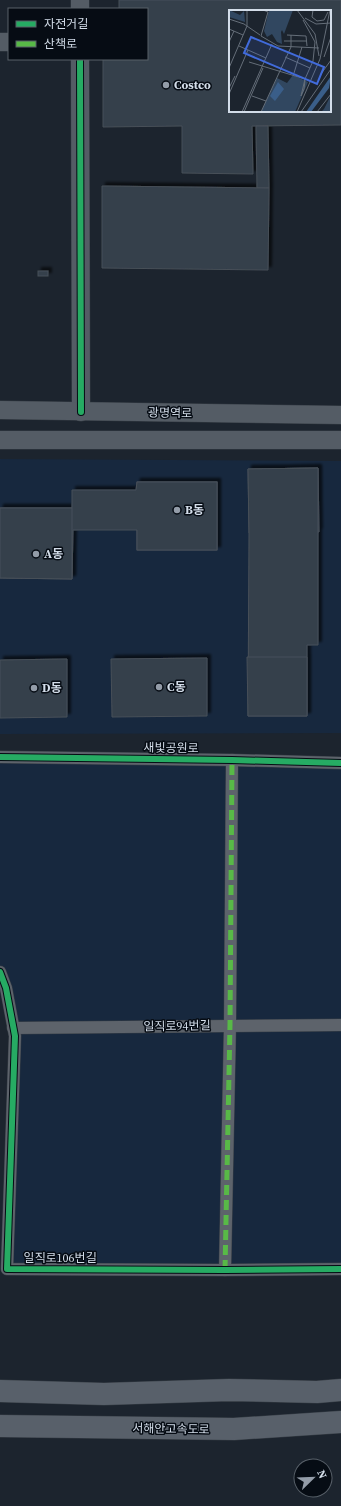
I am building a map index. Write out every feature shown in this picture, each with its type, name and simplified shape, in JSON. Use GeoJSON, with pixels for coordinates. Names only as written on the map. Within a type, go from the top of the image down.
{"type":"FeatureCollection","features":[{"type":"Feature","properties":{"kind":"highway"},"geometry":{"type":"LineString","coordinates":[[229,1390],[341,1376]]}},
{"type":"Feature","properties":{"kind":"highway"},"geometry":{"type":"LineString","coordinates":[[0,1391],[104,1394],[229,1390],[317,1392],[341,1390]]}},
{"type":"Feature","properties":{"kind":"highway","name":"서해안고속도로"},"geometry":{"type":"LineString","coordinates":[[0,1426],[234,1429],[341,1422]]}},
{"type":"Feature","properties":{"kind":"highway"},"geometry":{"type":"LineString","coordinates":[[234,1429],[341,1432]]}},
{"type":"Feature","properties":{"kind":"street"},"geometry":{"type":"LineString","coordinates":[[80,60],[81,412]]}},
{"type":"Feature","properties":{"kind":"street","name":"광명역로"},"geometry":{"type":"LineString","coordinates":[[0,410],[341,415]]}},
{"type":"Feature","properties":{"kind":"street"},"geometry":{"type":"LineString","coordinates":[[0,440],[341,440]]}},
{"type":"Feature","properties":{"kind":"street","name":"새빛공원로"},"geometry":{"type":"LineString","coordinates":[[0,758],[232,760],[341,764]]}},
{"type":"Feature","properties":{"kind":"street"},"geometry":{"type":"LineString","coordinates":[[225,1270],[230,1025],[232,760]]}},
{"type":"Feature","properties":{"kind":"street","name":"일직로106번길"},"geometry":{"type":"LineString","coordinates":[[0,972],[6,988],[15,1036],[7,1269],[341,1269]]}},
{"type":"Feature","properties":{"kind":"street","name":"일직로94번길"},"geometry":{"type":"LineString","coordinates":[[13,1028],[341,1025]]}},
{"type":"Feature","properties":{"kind":"shaded area"},"geometry":{"type":"Polygon","coordinates":[[[0,459],[341,461],[341,733],[0,734],[0,459]]]}},
{"type":"Feature","properties":{"kind":"shaded area"},"geometry":{"type":"Polygon","coordinates":[[[0,758],[341,763],[341,1269],[7,1269],[14,1050],[0,972],[0,758]]]}},
{"type":"Feature","properties":{"kind":"building","name":"Costco"},"geometry":{"type":"Polygon","coordinates":[[[119,0],[341,0],[341,125],[252,126],[253,174],[182,173],[182,126],[103,127],[103,60],[148,60],[148,8],[119,8],[119,0]]]}},
{"type":"Feature","properties":{"kind":"building"},"geometry":{"type":"Polygon","coordinates":[[[256,126],[268,126],[269,188],[257,188],[256,126]]]}},
{"type":"Feature","properties":{"kind":"building"},"geometry":{"type":"Polygon","coordinates":[[[102,186],[269,188],[268,270],[102,268],[102,186]]]}},
{"type":"Feature","properties":{"kind":"building"},"geometry":{"type":"Polygon","coordinates":[[[38,271],[48,271],[48,276],[38,276],[38,271]]]}},
{"type":"Feature","properties":{"kind":"building"},"geometry":{"type":"Polygon","coordinates":[[[318,468],[319,532],[249,533],[248,469],[318,468]]]}},
{"type":"Feature","properties":{"kind":"building"},"geometry":{"type":"Polygon","coordinates":[[[318,468],[318,645],[307,645],[307,716],[248,716],[248,469],[318,468]]]}},
{"type":"Feature","properties":{"kind":"building","name":"B동"},"geometry":{"type":"Polygon","coordinates":[[[137,482],[217,482],[217,550],[137,550],[137,482]]]}},
{"type":"Feature","properties":{"kind":"building"},"geometry":{"type":"Polygon","coordinates":[[[137,482],[217,482],[217,550],[137,550],[137,530],[73,530],[72,579],[0,578],[0,508],[72,508],[72,490],[136,490],[137,482]]]}},
{"type":"Feature","properties":{"kind":"building","name":"A동"},"geometry":{"type":"Polygon","coordinates":[[[0,508],[72,508],[72,579],[0,578],[0,508]]]}},
{"type":"Feature","properties":{"kind":"building"},"geometry":{"type":"Polygon","coordinates":[[[247,657],[307,657],[307,716],[248,716],[247,657]]]}},
{"type":"Feature","properties":{"kind":"building","name":"C동"},"geometry":{"type":"Polygon","coordinates":[[[207,658],[207,716],[112,717],[111,659],[207,658]]]}},
{"type":"Feature","properties":{"kind":"building","name":"D동"},"geometry":{"type":"Polygon","coordinates":[[[67,659],[67,717],[0,718],[0,660],[67,659]]]}},
{"type":"Feature","properties":{"kind":"marked path"},"geometry":{"type":"LineString","coordinates":[[225,1270],[230,1025],[232,760]]}},
{"type":"Feature","properties":{"kind":"cycle path"},"geometry":{"type":"LineString","coordinates":[[80,60],[81,412]]}},
{"type":"Feature","properties":{"kind":"cycle path"},"geometry":{"type":"LineString","coordinates":[[0,757],[341,763]]}},
{"type":"Feature","properties":{"kind":"cycle path"},"geometry":{"type":"LineString","coordinates":[[0,972],[6,988],[15,1036],[7,1269],[341,1269]]}},
{"type":"Feature","properties":{"kind":"place","name":"Costco"},"geometry":{"type":"Point","coordinates":[166,85]}},
{"type":"Feature","properties":{"kind":"place","name":"B동"},"geometry":{"type":"Point","coordinates":[177,510]}},
{"type":"Feature","properties":{"kind":"place","name":"A동"},"geometry":{"type":"Point","coordinates":[36,554]}},
{"type":"Feature","properties":{"kind":"place","name":"C동"},"geometry":{"type":"Point","coordinates":[159,687]}},
{"type":"Feature","properties":{"kind":"place","name":"D동"},"geometry":{"type":"Point","coordinates":[34,688]}}]}
